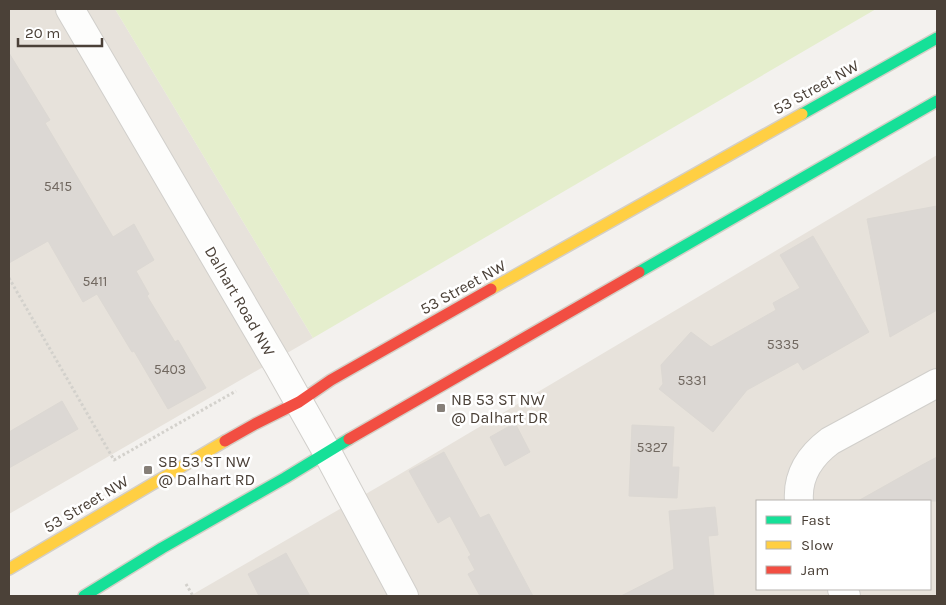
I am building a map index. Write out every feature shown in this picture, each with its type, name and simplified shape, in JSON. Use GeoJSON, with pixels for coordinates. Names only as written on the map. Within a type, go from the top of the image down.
{"type":"FeatureCollection","features":[{"type":"Feature","properties":{"kind":"main road","name":"53 Street NW"},"geometry":{"type":"LineString","coordinates":[[9,569],[247,429],[299,402],[331,380],[937,38]]}},
{"type":"Feature","properties":{"kind":"main road"},"geometry":{"type":"LineString","coordinates":[[84,596],[162,548],[327,452],[937,101]]}},
{"type":"Feature","properties":{"kind":"street","name":"Dalhart Road NW"},"geometry":{"type":"LineString","coordinates":[[70,9],[299,402],[404,596]]}},
{"type":"Feature","properties":{"kind":"street"},"geometry":{"type":"LineString","coordinates":[[799,500],[800,482],[804,470],[810,459],[819,449],[830,441],[937,383]]}},
{"type":"Feature","properties":{"kind":"path"},"geometry":{"type":"LineString","coordinates":[[9,278],[114,460],[236,390]]}},
{"type":"Feature","properties":{"kind":"path"},"geometry":{"type":"LineString","coordinates":[[186,584],[193,596]]}},
{"type":"Feature","properties":{"kind":"shaded area"},"geometry":{"type":"Polygon","coordinates":[[[9,9],[115,9],[313,338],[9,514],[9,9]]]}},
{"type":"Feature","properties":{"kind":"shaded area"},"geometry":{"type":"Polygon","coordinates":[[[937,155],[937,596],[190,596],[395,477],[937,155]]]}},
{"type":"Feature","properties":{"kind":"green space"},"geometry":{"type":"Polygon","coordinates":[[[115,9],[876,9],[313,338],[115,9]]]}},
{"type":"Feature","properties":{"kind":"building"},"geometry":{"type":"Polygon","coordinates":[[[9,53],[50,120],[45,123],[113,237],[134,224],[154,260],[136,271],[149,294],[147,296],[175,342],[178,340],[206,388],[168,409],[134,351],[132,352],[97,294],[83,302],[48,241],[9,263],[9,53]]]}},
{"type":"Feature","properties":{"kind":"building"},"geometry":{"type":"Polygon","coordinates":[[[937,206],[937,310],[890,337],[867,219],[937,206]]]}},
{"type":"Feature","properties":{"kind":"building"},"geometry":{"type":"Polygon","coordinates":[[[813,236],[869,332],[803,370],[798,362],[747,390],[713,432],[659,389],[663,384],[661,365],[691,332],[711,347],[776,310],[773,303],[800,288],[780,255],[813,236]]]}},
{"type":"Feature","properties":{"kind":"building"},"geometry":{"type":"Polygon","coordinates":[[[62,401],[78,429],[9,468],[9,432],[62,401]]]}},
{"type":"Feature","properties":{"kind":"building"},"geometry":{"type":"Polygon","coordinates":[[[515,423],[530,452],[505,466],[490,437],[515,423]]]}},
{"type":"Feature","properties":{"kind":"building"},"geometry":{"type":"Polygon","coordinates":[[[632,425],[674,427],[672,467],[679,467],[677,498],[629,496],[632,425]]]}},
{"type":"Feature","properties":{"kind":"building"},"geometry":{"type":"Polygon","coordinates":[[[444,452],[480,518],[489,514],[533,596],[480,596],[468,574],[475,570],[468,557],[471,555],[450,516],[438,523],[409,471],[444,452]]]}},
{"type":"Feature","properties":{"kind":"building"},"geometry":{"type":"Polygon","coordinates":[[[937,457],[937,501],[860,500],[937,457]]]}},
{"type":"Feature","properties":{"kind":"building"},"geometry":{"type":"Polygon","coordinates":[[[715,507],[718,535],[708,536],[714,596],[621,596],[674,569],[669,511],[715,507]]]}},
{"type":"Feature","properties":{"kind":"building"},"geometry":{"type":"Polygon","coordinates":[[[286,553],[310,596],[259,596],[248,574],[286,553]]]}},
{"type":"Feature","properties":{"kind":"traffic: fast"},"geometry":{"type":"LineString","coordinates":[[802,114],[937,38]]}},
{"type":"Feature","properties":{"kind":"traffic: fast"},"geometry":{"type":"LineString","coordinates":[[639,272],[937,101]]}},
{"type":"Feature","properties":{"kind":"traffic: fast"},"geometry":{"type":"LineString","coordinates":[[84,596],[162,548],[349,439]]}},
{"type":"Feature","properties":{"kind":"traffic: slow"},"geometry":{"type":"LineString","coordinates":[[491,289],[802,114]]}},
{"type":"Feature","properties":{"kind":"traffic: slow"},"geometry":{"type":"LineString","coordinates":[[9,569],[225,441]]}},
{"type":"Feature","properties":{"kind":"traffic: jam"},"geometry":{"type":"LineString","coordinates":[[349,439],[639,272]]}},
{"type":"Feature","properties":{"kind":"traffic: jam"},"geometry":{"type":"LineString","coordinates":[[225,441],[299,402],[331,380],[491,289]]}},
{"type":"Feature","properties":{"kind":"place","name":"NB 53 ST NW @ Dalhart DR"},"geometry":{"type":"Point","coordinates":[441,408]}},
{"type":"Feature","properties":{"kind":"place","name":"SB 53 ST NW @ Dalhart RD"},"geometry":{"type":"Point","coordinates":[148,470]}}]}
